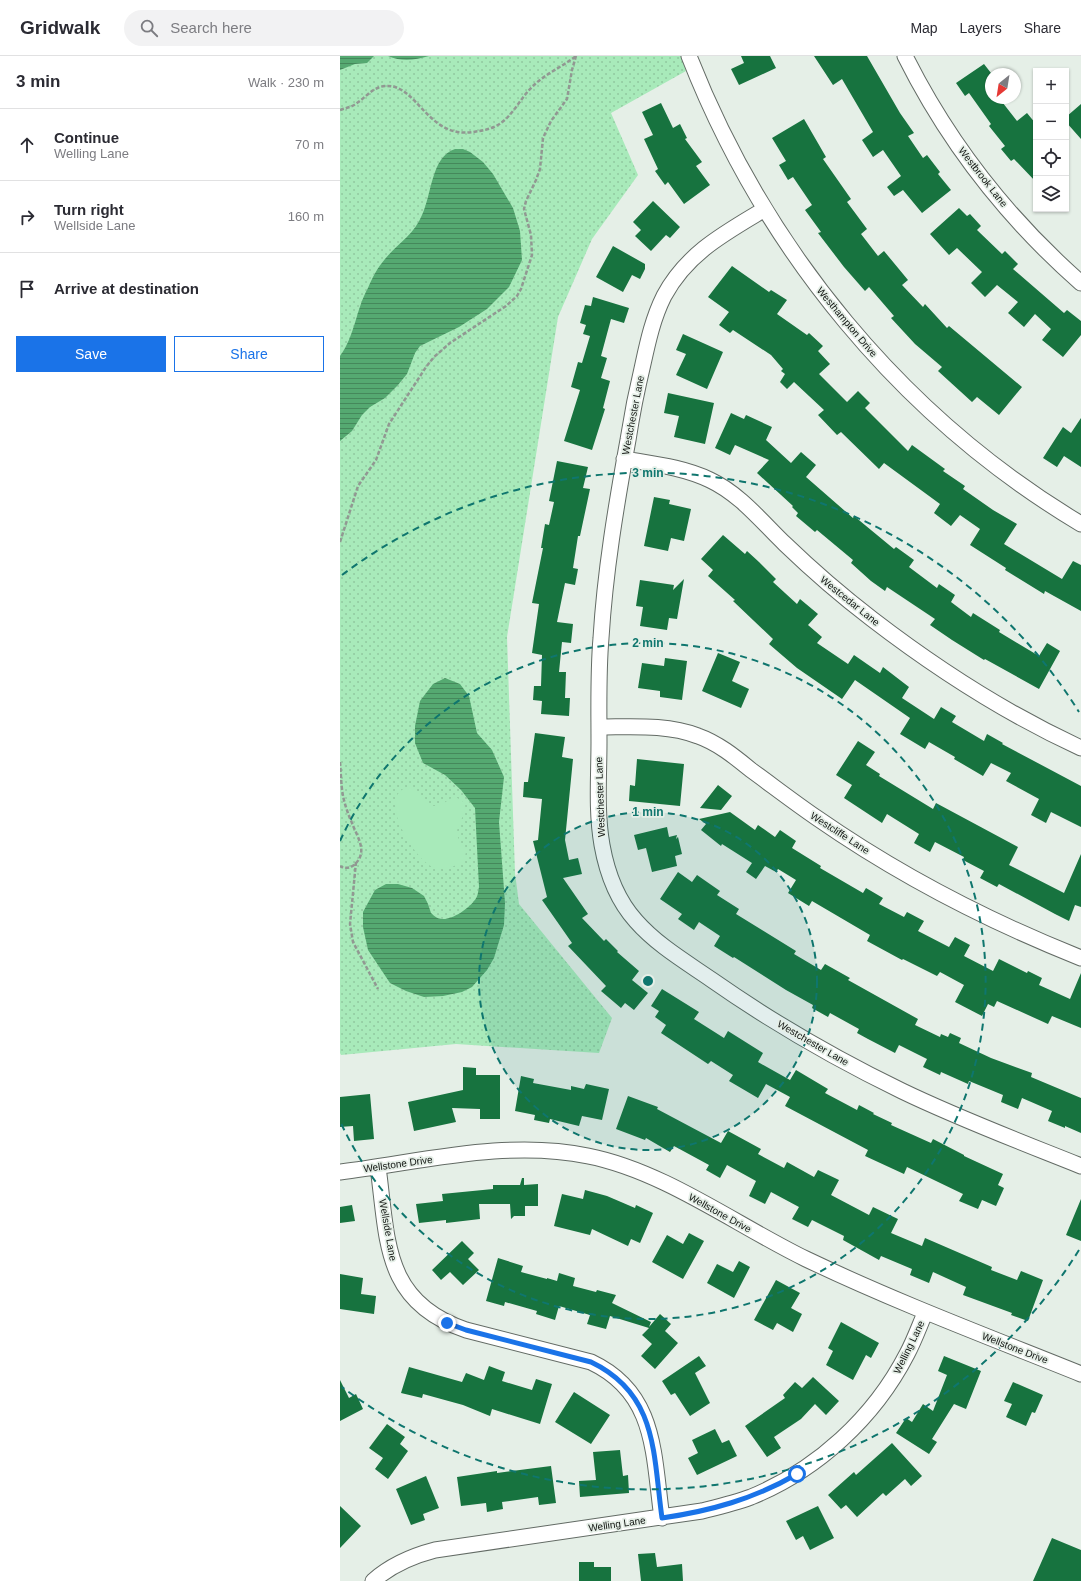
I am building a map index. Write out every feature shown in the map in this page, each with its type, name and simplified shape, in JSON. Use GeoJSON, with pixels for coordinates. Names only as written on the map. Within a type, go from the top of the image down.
{"type":"FeatureCollection","features":[{"type":"Feature","properties":{"kind":"street","name":"Westhampton Drive"},"geometry":{"type":"LineString","coordinates":[[689,56],[717,122],[742,170],[765,209],[806,271],[864,345],[935,416],[995,466],[1037,496],[1081,524]]}},
{"type":"Feature","properties":{"kind":"street","name":"Westbrook Lane"},"geometry":{"type":"LineString","coordinates":[[904,56],[940,119],[983,180],[1030,234],[1081,283]]}},
{"type":"Feature","properties":{"kind":"street","name":"Westchester Lane"},"geometry":{"type":"LineString","coordinates":[[765,209],[703,248],[681,270],[665,296],[653,323],[633,408],[616,504],[604,606],[599,674],[600,830],[605,859],[614,887],[620,899],[646,932],[672,953],[747,1004],[796,1034],[901,1091],[1081,1166]]}},
{"type":"Feature","properties":{"kind":"street","name":"Westcedar Lane"},"geometry":{"type":"LineString","coordinates":[[624,459],[678,469],[695,474],[720,485],[738,498],[822,578],[896,637],[950,674],[1000,705],[1081,748]]}},
{"type":"Feature","properties":{"kind":"street","name":"Westcliffe Lane"},"geometry":{"type":"LineString","coordinates":[[599,727],[662,728],[688,733],[709,741],[730,754],[817,818],[896,868],[993,921],[1081,958]]}},
{"type":"Feature","properties":{"kind":"street","name":"Wellstone Drive"},"geometry":{"type":"LineString","coordinates":[[340,1172],[479,1152],[511,1150],[555,1151],[605,1160],[634,1169],[662,1182],[805,1258],[889,1298],[1081,1374]]}},
{"type":"Feature","properties":{"kind":"street","name":"Wellside Lane"},"geometry":{"type":"LineString","coordinates":[[378,1167],[387,1237],[394,1265],[402,1283],[421,1306],[438,1318],[466,1330],[591,1362],[610,1372],[628,1387],[640,1405],[650,1433],[662,1518]]}},
{"type":"Feature","properties":{"kind":"street","name":"Welling Lane"},"geometry":{"type":"LineString","coordinates":[[373,1581],[399,1563],[435,1550],[702,1512],[751,1497],[786,1480],[820,1458],[856,1425],[888,1386],[907,1355],[925,1313]]}},
{"type":"Feature","properties":{"kind":"path"},"geometry":{"type":"LineString","coordinates":[[340,110],[354,105],[378,88],[389,86],[400,89],[434,121],[453,132],[467,133],[487,130],[505,120],[534,85],[576,56]]}},
{"type":"Feature","properties":{"kind":"path"},"geometry":{"type":"LineString","coordinates":[[340,542],[358,486],[376,460],[389,424],[426,367],[434,357],[450,343],[506,306],[517,296],[521,289],[532,255],[531,235],[524,209],[540,169],[543,138],[551,121],[567,99],[576,56]]}},
{"type":"Feature","properties":{"kind":"path"},"geometry":{"type":"LineString","coordinates":[[340,762],[343,796],[351,821],[361,843],[360,856],[356,862],[350,868],[340,866]]}},
{"type":"Feature","properties":{"kind":"path"},"geometry":{"type":"LineString","coordinates":[[356,862],[350,924],[354,942],[378,989]]}},
{"type":"Feature","properties":{"kind":"shaded area"},"geometry":{"type":"Polygon","coordinates":[[[340,56],[681,56],[686,71],[611,113],[638,175],[592,239],[558,317],[507,637],[515,873],[519,904],[612,1018],[599,1053],[456,1044],[341,1055],[340,1053],[340,56]]]}},
{"type":"Feature","properties":{"kind":"shaded area"},"geometry":{"type":"Polygon","coordinates":[[[340,56],[374,56],[367,63],[355,64],[340,70],[340,56]]]}},
{"type":"Feature","properties":{"kind":"shaded area"},"geometry":{"type":"Polygon","coordinates":[[[388,56],[429,56],[408,60],[388,56]]]}},
{"type":"Feature","properties":{"kind":"shaded area"},"geometry":{"type":"Polygon","coordinates":[[[455,149],[463,149],[470,152],[483,162],[493,174],[513,208],[520,231],[522,260],[509,287],[487,309],[459,327],[420,346],[415,353],[407,374],[398,385],[385,398],[370,407],[362,415],[352,431],[340,441],[340,356],[349,340],[364,296],[375,273],[390,253],[419,222],[437,168],[447,153],[455,149]]]}},
{"type":"Feature","properties":{"kind":"shaded area"},"geometry":{"type":"Polygon","coordinates":[[[445,678],[460,684],[469,696],[477,733],[492,750],[504,777],[499,822],[505,903],[504,925],[494,958],[487,970],[472,987],[462,992],[443,996],[424,997],[406,991],[390,983],[368,950],[363,927],[363,912],[375,890],[386,884],[398,884],[412,888],[424,896],[431,913],[441,919],[450,918],[460,913],[471,904],[477,896],[479,887],[475,808],[461,790],[445,775],[423,763],[415,743],[415,726],[420,701],[433,684],[445,678]]]}},
{"type":"Feature","properties":{"kind":"shaded area"},"geometry":{"type":"Polygon","coordinates":[[[409,787],[417,792],[430,805],[440,805],[454,797],[464,803],[464,812],[458,826],[457,834],[466,851],[464,859],[459,864],[435,868],[427,863],[418,854],[409,842],[401,828],[395,802],[399,792],[409,787]]]}},
{"type":"Feature","properties":{"kind":"building"},"geometry":{"type":"Polygon","coordinates":[[[741,56],[770,56],[776,68],[739,85],[731,69],[744,63],[741,56]]]}},
{"type":"Feature","properties":{"kind":"building"},"geometry":{"type":"Polygon","coordinates":[[[814,56],[867,56],[900,113],[914,133],[908,136],[923,158],[927,155],[940,172],[938,174],[951,190],[922,213],[903,190],[894,196],[887,187],[901,176],[883,150],[873,157],[862,140],[873,132],[842,79],[833,85],[814,56]]]}},
{"type":"Feature","properties":{"kind":"building"},"geometry":{"type":"Polygon","coordinates":[[[984,64],[987,68],[985,68],[985,104],[1004,104],[1017,121],[1027,113],[1033,120],[1033,179],[1014,159],[1011,161],[1001,149],[1005,146],[989,126],[991,124],[969,93],[965,96],[956,83],[984,64]]]}},
{"type":"Feature","properties":{"kind":"building"},"geometry":{"type":"Polygon","coordinates":[[[661,103],[673,128],[680,124],[687,138],[685,139],[702,162],[696,166],[710,185],[684,204],[668,182],[665,185],[655,171],[658,169],[644,139],[653,135],[642,112],[661,103]]]}},
{"type":"Feature","properties":{"kind":"building"},"geometry":{"type":"Polygon","coordinates":[[[1081,104],[1081,139],[1069,125],[1069,114],[1081,104]]]}},
{"type":"Feature","properties":{"kind":"building"},"geometry":{"type":"Polygon","coordinates":[[[804,119],[826,157],[823,159],[851,199],[847,202],[867,229],[861,234],[878,256],[884,251],[908,280],[902,285],[923,307],[925,304],[947,328],[949,326],[1022,387],[999,415],[977,397],[972,402],[938,371],[942,367],[915,344],[891,318],[894,316],[869,287],[865,291],[844,267],[818,233],[821,232],[805,210],[812,205],[793,177],[788,180],[779,165],[786,161],[772,138],[804,119]]]}},
{"type":"Feature","properties":{"kind":"building"},"geometry":{"type":"Polygon","coordinates":[[[653,201],[680,227],[670,238],[666,235],[651,251],[635,236],[641,230],[633,222],[653,201]]]}},
{"type":"Feature","properties":{"kind":"building"},"geometry":{"type":"Polygon","coordinates":[[[959,208],[967,216],[970,214],[981,226],[977,230],[1002,254],[1005,251],[1018,264],[1013,269],[1064,313],[1067,310],[1081,321],[1081,335],[1063,357],[1042,340],[1051,329],[1035,314],[1024,327],[1008,313],[1018,302],[997,285],[985,297],[971,283],[982,272],[957,248],[949,255],[930,234],[959,208]]]}},
{"type":"Feature","properties":{"kind":"building"},"geometry":{"type":"Polygon","coordinates":[[[613,246],[645,264],[645,269],[640,279],[632,275],[623,292],[596,277],[613,246]]]}},
{"type":"Feature","properties":{"kind":"building"},"geometry":{"type":"Polygon","coordinates":[[[732,266],[769,292],[771,290],[787,300],[777,314],[807,335],[809,333],[823,346],[818,351],[830,364],[819,374],[847,402],[858,391],[870,403],[865,408],[908,451],[912,445],[945,469],[943,471],[965,486],[963,489],[993,510],[1017,524],[1004,544],[1062,579],[1073,561],[1081,565],[1081,611],[1045,591],[1044,594],[1005,570],[1006,568],[970,545],[980,529],[960,515],[951,526],[934,513],[940,504],[884,463],[879,469],[841,432],[837,435],[818,415],[824,410],[794,382],[787,389],[780,382],[785,374],[781,371],[783,369],[771,355],[733,330],[730,333],[719,325],[729,312],[708,297],[732,266]]]}},
{"type":"Feature","properties":{"kind":"building"},"geometry":{"type":"Polygon","coordinates":[[[593,297],[629,308],[624,323],[611,319],[601,356],[607,358],[601,378],[610,381],[603,408],[605,409],[592,450],[564,441],[580,390],[571,387],[578,362],[582,363],[590,336],[583,334],[586,325],[580,323],[585,305],[591,306],[593,297]]]}},
{"type":"Feature","properties":{"kind":"building"},"geometry":{"type":"Polygon","coordinates":[[[683,334],[723,352],[707,389],[676,375],[686,354],[676,350],[683,334]]]}},
{"type":"Feature","properties":{"kind":"building"},"geometry":{"type":"Polygon","coordinates":[[[668,393],[714,403],[705,444],[674,437],[679,416],[664,413],[668,393]]]}},
{"type":"Feature","properties":{"kind":"building"},"geometry":{"type":"Polygon","coordinates":[[[731,413],[744,419],[746,415],[772,427],[766,440],[791,463],[801,452],[816,465],[806,477],[853,518],[854,516],[894,549],[896,547],[914,560],[909,567],[937,588],[939,584],[955,595],[951,602],[971,617],[973,613],[1000,630],[999,632],[1039,656],[1047,643],[1060,651],[1039,689],[985,659],[984,660],[952,640],[930,625],[935,619],[887,587],[885,591],[871,581],[851,563],[853,560],[817,530],[815,532],[796,516],[798,513],[792,507],[793,506],[757,473],[769,460],[735,445],[730,455],[715,448],[731,413]]]}},
{"type":"Feature","properties":{"kind":"building"},"geometry":{"type":"Polygon","coordinates":[[[1081,418],[1081,467],[1064,456],[1057,467],[1043,458],[1063,427],[1071,433],[1081,418]]]}},
{"type":"Feature","properties":{"kind":"building"},"geometry":{"type":"Polygon","coordinates":[[[557,461],[588,467],[583,488],[590,489],[580,536],[578,536],[573,568],[578,569],[575,585],[565,583],[557,622],[573,624],[571,643],[562,642],[559,672],[566,672],[565,698],[570,698],[569,716],[541,714],[542,701],[533,700],[534,686],[541,686],[542,655],[532,653],[539,604],[532,603],[543,548],[541,548],[545,524],[549,525],[554,502],[549,501],[557,461]]]}},
{"type":"Feature","properties":{"kind":"building"},"geometry":{"type":"Polygon","coordinates":[[[654,497],[670,500],[669,504],[691,509],[684,541],[671,538],[668,551],[644,546],[654,497]]]}},
{"type":"Feature","properties":{"kind":"building"},"geometry":{"type":"Polygon","coordinates":[[[723,535],[745,554],[747,551],[759,562],[776,579],[773,582],[797,604],[800,599],[818,614],[808,625],[822,637],[817,643],[848,664],[854,655],[880,673],[883,667],[909,687],[902,698],[934,719],[941,707],[956,716],[952,722],[984,741],[987,734],[1003,743],[1002,744],[1081,786],[1081,827],[1051,812],[1046,823],[1031,815],[1039,799],[1006,781],[1011,773],[991,763],[983,776],[929,742],[925,749],[900,734],[910,718],[855,680],[842,699],[797,668],[769,644],[773,639],[733,601],[735,600],[708,576],[713,570],[701,559],[723,535]]]}},
{"type":"Feature","properties":{"kind":"building"},"geometry":{"type":"Polygon","coordinates":[[[684,579],[677,619],[669,618],[667,630],[640,626],[643,607],[636,606],[640,580],[674,585],[673,590],[684,579]]]}},
{"type":"Feature","properties":{"kind":"building"},"geometry":{"type":"Polygon","coordinates":[[[718,653],[740,662],[732,681],[749,689],[741,708],[702,691],[718,653]]]}},
{"type":"Feature","properties":{"kind":"building"},"geometry":{"type":"Polygon","coordinates":[[[665,658],[687,661],[682,700],[660,697],[660,691],[638,688],[642,663],[664,666],[665,658]]]}},
{"type":"Feature","properties":{"kind":"building"},"geometry":{"type":"Polygon","coordinates":[[[535,733],[565,737],[562,757],[573,759],[565,840],[569,860],[578,858],[582,874],[563,878],[588,914],[582,918],[604,941],[606,939],[618,951],[617,952],[639,971],[632,980],[648,993],[634,1010],[625,1003],[621,1008],[601,991],[606,986],[568,946],[572,943],[542,900],[547,897],[533,841],[538,840],[542,799],[523,797],[524,782],[528,782],[535,733]]]}},
{"type":"Feature","properties":{"kind":"building"},"geometry":{"type":"Polygon","coordinates":[[[858,741],[875,752],[866,765],[880,774],[879,776],[933,809],[936,803],[1018,847],[1009,865],[1064,893],[1081,854],[1081,907],[1075,905],[1069,921],[999,884],[997,887],[980,878],[984,871],[963,860],[964,857],[935,842],[930,852],[914,843],[919,834],[887,814],[882,823],[844,798],[852,785],[836,775],[858,741]]]}},
{"type":"Feature","properties":{"kind":"building"},"geometry":{"type":"Polygon","coordinates":[[[637,759],[684,764],[680,806],[629,801],[630,785],[635,786],[637,759]]]}},
{"type":"Feature","properties":{"kind":"building"},"geometry":{"type":"Polygon","coordinates":[[[718,785],[732,796],[721,810],[700,808],[718,785]]]}},
{"type":"Feature","properties":{"kind":"building"},"geometry":{"type":"Polygon","coordinates":[[[730,812],[755,830],[758,825],[775,837],[780,830],[796,841],[792,848],[821,866],[820,868],[863,893],[866,888],[883,898],[879,904],[904,917],[907,912],[924,921],[918,931],[949,947],[955,937],[970,945],[964,956],[993,971],[999,959],[1027,973],[1028,971],[1042,978],[1039,985],[1070,999],[1081,973],[1081,1028],[1052,1016],[1048,1024],[997,1001],[994,1007],[988,1004],[982,1016],[955,1002],[964,985],[940,972],[937,976],[903,959],[902,960],[867,941],[870,935],[812,901],[809,906],[788,893],[796,880],[778,869],[776,872],[765,866],[756,879],[746,872],[752,863],[722,844],[721,846],[701,830],[706,824],[699,819],[730,812]]]}},
{"type":"Feature","properties":{"kind":"building"},"geometry":{"type":"Polygon","coordinates":[[[667,827],[669,837],[677,835],[676,839],[678,837],[682,854],[675,856],[677,866],[652,872],[646,848],[638,850],[634,835],[667,827]]]}},
{"type":"Feature","properties":{"kind":"building"},"geometry":{"type":"Polygon","coordinates":[[[678,872],[692,882],[697,875],[720,891],[717,895],[739,909],[736,914],[796,951],[794,954],[821,970],[825,964],[850,978],[848,980],[918,1019],[915,1025],[940,1037],[941,1034],[948,1037],[950,1033],[961,1038],[959,1043],[991,1058],[1032,1073],[1031,1077],[1081,1098],[1081,1133],[1048,1121],[1052,1111],[1022,1098],[1018,1109],[1001,1102],[1003,1095],[969,1081],[968,1084],[941,1072],[940,1075],[923,1067],[927,1059],[899,1045],[895,1053],[857,1033],[859,1029],[830,1013],[828,1017],[812,1008],[813,1005],[714,946],[720,936],[699,922],[694,930],[678,919],[682,914],[660,899],[678,872]]]}},
{"type":"Feature","properties":{"kind":"building"},"geometry":{"type":"Polygon","coordinates":[[[662,989],[699,1012],[694,1019],[724,1038],[728,1031],[763,1053],[758,1062],[790,1080],[796,1070],[828,1089],[825,1093],[857,1110],[859,1105],[892,1123],[891,1125],[931,1143],[933,1139],[964,1156],[1003,1174],[998,1185],[1004,1188],[996,1206],[982,1200],[978,1209],[959,1201],[963,1194],[907,1167],[904,1174],[865,1156],[868,1150],[785,1106],[790,1097],[766,1084],[758,1098],[729,1081],[733,1075],[711,1061],[708,1064],[661,1033],[666,1025],[655,1017],[659,1011],[651,1006],[662,989]]]}},
{"type":"Feature","properties":{"kind":"building"},"geometry":{"type":"Polygon","coordinates":[[[463,1067],[476,1068],[476,1075],[500,1075],[500,1119],[480,1119],[480,1109],[452,1108],[456,1122],[414,1131],[408,1102],[463,1090],[463,1067]]]}},
{"type":"Feature","properties":{"kind":"building"},"geometry":{"type":"Polygon","coordinates":[[[521,1076],[534,1079],[533,1083],[571,1090],[571,1086],[584,1089],[586,1084],[609,1089],[602,1120],[582,1116],[579,1126],[550,1119],[549,1123],[534,1120],[535,1115],[515,1111],[521,1076]]]}},
{"type":"Feature","properties":{"kind":"building"},"geometry":{"type":"Polygon","coordinates":[[[370,1094],[374,1139],[354,1141],[353,1126],[340,1127],[340,1097],[370,1094]]]}},
{"type":"Feature","properties":{"kind":"building"},"geometry":{"type":"Polygon","coordinates":[[[628,1096],[658,1107],[657,1109],[721,1143],[728,1131],[761,1149],[758,1154],[784,1168],[787,1162],[814,1177],[818,1170],[839,1180],[831,1195],[869,1215],[873,1207],[898,1219],[891,1233],[922,1246],[925,1238],[992,1267],[991,1270],[1017,1280],[1021,1271],[1043,1280],[1028,1321],[1011,1315],[1012,1313],[963,1295],[966,1287],[933,1272],[929,1283],[910,1275],[912,1269],[881,1256],[879,1260],[843,1240],[844,1236],[812,1220],[808,1227],[792,1219],[799,1207],[771,1192],[765,1204],[749,1196],[756,1181],[727,1165],[720,1178],[706,1170],[709,1165],[674,1146],[670,1152],[646,1138],[645,1140],[616,1129],[628,1096]]]}},
{"type":"Feature","properties":{"kind":"building"},"geometry":{"type":"Polygon","coordinates":[[[522,1178],[524,1178],[524,1185],[538,1184],[538,1206],[525,1206],[525,1216],[514,1216],[511,1219],[510,1204],[479,1204],[480,1219],[446,1223],[446,1220],[419,1223],[416,1204],[443,1201],[442,1194],[493,1189],[493,1185],[520,1185],[522,1178]]]}},
{"type":"Feature","properties":{"kind":"building"},"geometry":{"type":"Polygon","coordinates":[[[585,1190],[607,1196],[635,1208],[636,1205],[653,1213],[640,1243],[631,1239],[628,1246],[592,1229],[590,1235],[554,1226],[562,1194],[583,1199],[585,1190]]]}},
{"type":"Feature","properties":{"kind":"building"},"geometry":{"type":"Polygon","coordinates":[[[1081,1199],[1081,1241],[1066,1235],[1081,1199]]]}},
{"type":"Feature","properties":{"kind":"building"},"geometry":{"type":"Polygon","coordinates":[[[352,1205],[355,1221],[340,1223],[340,1207],[352,1205]]]}},
{"type":"Feature","properties":{"kind":"building"},"geometry":{"type":"Polygon","coordinates":[[[689,1233],[704,1241],[683,1279],[652,1262],[667,1235],[683,1244],[689,1233]]]}},
{"type":"Feature","properties":{"kind":"building"},"geometry":{"type":"Polygon","coordinates":[[[462,1241],[474,1253],[468,1259],[479,1270],[463,1285],[450,1272],[441,1280],[432,1270],[462,1241]]]}},
{"type":"Feature","properties":{"kind":"building"},"geometry":{"type":"Polygon","coordinates":[[[498,1258],[523,1266],[521,1272],[557,1281],[559,1273],[575,1278],[573,1286],[616,1295],[612,1303],[651,1322],[649,1327],[660,1314],[671,1324],[665,1331],[678,1343],[655,1369],[641,1356],[652,1344],[642,1335],[649,1328],[610,1316],[606,1329],[587,1324],[590,1315],[559,1306],[555,1320],[536,1314],[537,1311],[505,1302],[504,1306],[486,1301],[498,1258]]]}},
{"type":"Feature","properties":{"kind":"building"},"geometry":{"type":"Polygon","coordinates":[[[739,1261],[750,1267],[734,1298],[707,1283],[717,1264],[733,1272],[739,1261]]]}},
{"type":"Feature","properties":{"kind":"building"},"geometry":{"type":"Polygon","coordinates":[[[340,1274],[363,1278],[361,1294],[376,1296],[374,1314],[340,1309],[340,1274]]]}},
{"type":"Feature","properties":{"kind":"building"},"geometry":{"type":"Polygon","coordinates":[[[776,1280],[800,1293],[791,1308],[802,1314],[793,1332],[777,1323],[773,1330],[754,1320],[776,1280]]]}},
{"type":"Feature","properties":{"kind":"building"},"geometry":{"type":"Polygon","coordinates":[[[841,1322],[879,1343],[871,1358],[866,1355],[853,1380],[826,1365],[833,1351],[828,1348],[841,1322]]]}},
{"type":"Feature","properties":{"kind":"building"},"geometry":{"type":"Polygon","coordinates":[[[699,1356],[706,1366],[695,1373],[710,1403],[690,1416],[675,1393],[671,1395],[662,1381],[699,1356]]]}},
{"type":"Feature","properties":{"kind":"building"},"geometry":{"type":"Polygon","coordinates":[[[944,1356],[981,1371],[966,1409],[954,1404],[932,1439],[937,1442],[929,1454],[896,1433],[906,1418],[912,1422],[923,1404],[933,1411],[947,1375],[938,1371],[944,1356]]]}},
{"type":"Feature","properties":{"kind":"building"},"geometry":{"type":"Polygon","coordinates":[[[489,1366],[505,1372],[502,1381],[532,1390],[536,1379],[552,1384],[540,1424],[492,1409],[490,1416],[463,1405],[423,1394],[422,1398],[401,1393],[409,1367],[462,1382],[466,1373],[484,1380],[489,1366]]]}},
{"type":"Feature","properties":{"kind":"building"},"geometry":{"type":"Polygon","coordinates":[[[813,1377],[839,1401],[826,1415],[815,1404],[801,1419],[774,1437],[781,1448],[767,1457],[745,1426],[785,1398],[783,1395],[795,1382],[802,1388],[813,1377]]]}},
{"type":"Feature","properties":{"kind":"building"},"geometry":{"type":"Polygon","coordinates":[[[340,1380],[349,1398],[356,1394],[363,1409],[340,1421],[340,1380]]]}},
{"type":"Feature","properties":{"kind":"building"},"geometry":{"type":"Polygon","coordinates":[[[1013,1382],[1043,1395],[1035,1413],[1032,1412],[1026,1426],[1006,1417],[1012,1404],[1004,1401],[1013,1382]]]}},
{"type":"Feature","properties":{"kind":"building"},"geometry":{"type":"Polygon","coordinates":[[[574,1392],[610,1415],[591,1444],[555,1422],[574,1392]]]}},
{"type":"Feature","properties":{"kind":"building"},"geometry":{"type":"Polygon","coordinates":[[[387,1424],[405,1437],[400,1444],[408,1451],[388,1479],[375,1469],[383,1458],[369,1448],[387,1424]]]}},
{"type":"Feature","properties":{"kind":"building"},"geometry":{"type":"Polygon","coordinates":[[[715,1429],[722,1443],[729,1440],[737,1456],[697,1475],[688,1458],[698,1453],[692,1440],[715,1429]]]}},
{"type":"Feature","properties":{"kind":"building"},"geometry":{"type":"Polygon","coordinates":[[[892,1443],[922,1476],[911,1486],[905,1479],[886,1496],[883,1493],[857,1517],[846,1505],[841,1509],[828,1495],[854,1472],[856,1475],[892,1443]]]}},
{"type":"Feature","properties":{"kind":"building"},"geometry":{"type":"Polygon","coordinates":[[[620,1450],[623,1476],[628,1475],[629,1493],[580,1497],[579,1481],[596,1480],[593,1452],[620,1450]]]}},
{"type":"Feature","properties":{"kind":"building"},"geometry":{"type":"Polygon","coordinates":[[[551,1466],[556,1503],[539,1505],[538,1497],[502,1502],[503,1509],[487,1512],[486,1503],[461,1506],[457,1477],[497,1471],[497,1473],[551,1466]]]}},
{"type":"Feature","properties":{"kind":"building"},"geometry":{"type":"Polygon","coordinates":[[[426,1476],[439,1508],[423,1514],[425,1520],[411,1525],[396,1489],[426,1476]]]}},
{"type":"Feature","properties":{"kind":"building"},"geometry":{"type":"Polygon","coordinates":[[[340,1506],[361,1526],[340,1548],[340,1506]]]}},
{"type":"Feature","properties":{"kind":"building"},"geometry":{"type":"Polygon","coordinates":[[[818,1506],[834,1538],[810,1550],[803,1536],[796,1540],[786,1521],[818,1506]]]}},
{"type":"Feature","properties":{"kind":"building"},"geometry":{"type":"Polygon","coordinates":[[[1052,1538],[1081,1550],[1081,1581],[1033,1581],[1052,1538]]]}},
{"type":"Feature","properties":{"kind":"building"},"geometry":{"type":"Polygon","coordinates":[[[655,1553],[657,1567],[682,1564],[683,1581],[641,1581],[638,1554],[655,1553]]]}},
{"type":"Feature","properties":{"kind":"building"},"geometry":{"type":"Polygon","coordinates":[[[579,1562],[594,1562],[594,1567],[611,1567],[611,1581],[579,1581],[579,1562]]]}},
{"type":"Feature","properties":{"kind":"route"},"geometry":{"type":"LineString","coordinates":[[447,1323],[466,1330],[591,1362],[610,1372],[628,1387],[640,1405],[650,1433],[662,1518],[702,1512],[740,1501],[797,1474]]}}]}
